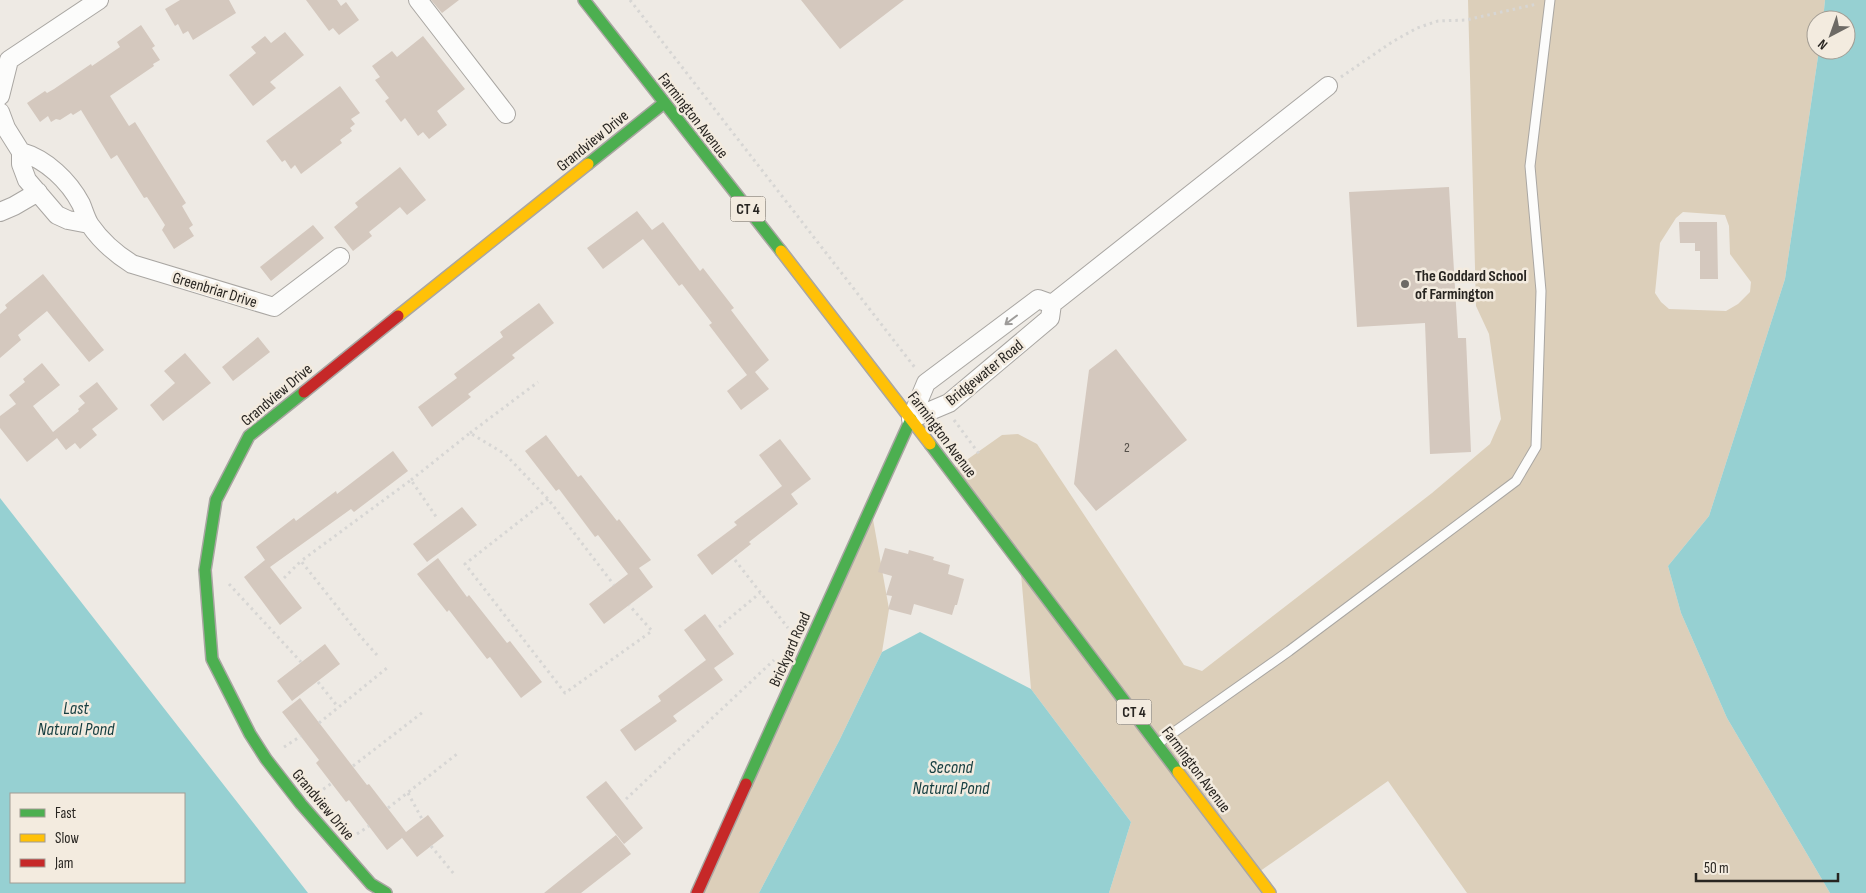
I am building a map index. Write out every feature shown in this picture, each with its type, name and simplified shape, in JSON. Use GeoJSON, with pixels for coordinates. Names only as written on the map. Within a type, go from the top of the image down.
{"type":"FeatureCollection","features":[{"type":"Feature","properties":{"kind":"street"},"geometry":{"type":"LineString","coordinates":[[0,96],[8,60],[99,0]]}},
{"type":"Feature","properties":{"kind":"street"},"geometry":{"type":"LineString","coordinates":[[418,0],[506,114]]}},
{"type":"Feature","properties":{"kind":"street","name":"Farmington Avenue"},"geometry":{"type":"LineString","coordinates":[[584,0],[912,419],[1270,893]]}},
{"type":"Feature","properties":{"kind":"street","name":"Bridgewater Road"},"geometry":{"type":"LineString","coordinates":[[912,419],[949,403],[1050,318],[1052,304],[1328,86]]}},
{"type":"Feature","properties":{"kind":"street","name":"Grandview Drive"},"geometry":{"type":"LineString","coordinates":[[386,893],[371,884],[301,804],[266,759],[250,734],[212,658],[206,570],[216,500],[249,436],[664,103]]}},
{"type":"Feature","properties":{"kind":"street"},"geometry":{"type":"LineString","coordinates":[[0,112],[6,128],[22,152],[23,173],[27,180],[58,215],[68,220],[89,224]]}},
{"type":"Feature","properties":{"kind":"street","name":"Greenbriar Drive"},"geometry":{"type":"LineString","coordinates":[[22,152],[34,155],[47,164],[76,196],[89,224],[116,255],[132,264],[274,307],[340,257]]}},
{"type":"Feature","properties":{"kind":"street"},"geometry":{"type":"LineString","coordinates":[[0,212],[38,192]]}},
{"type":"Feature","properties":{"kind":"street","name":"Bridgewater Road"},"geometry":{"type":"LineString","coordinates":[[912,419],[926,383],[1038,299],[1052,304]]}},
{"type":"Feature","properties":{"kind":"street","name":"Brickyard Road"},"geometry":{"type":"LineString","coordinates":[[697,893],[912,419]]}},
{"type":"Feature","properties":{"kind":"lane"},"geometry":{"type":"LineString","coordinates":[[1157,743],[1297,645],[1516,482],[1536,447],[1541,291],[1530,166],[1550,0]]}},
{"type":"Feature","properties":{"kind":"path"},"geometry":{"type":"LineString","coordinates":[[630,0],[916,370]]}},
{"type":"Feature","properties":{"kind":"path"},"geometry":{"type":"LineString","coordinates":[[1328,86],[1392,42],[1418,28],[1438,21],[1466,20],[1508,12],[1550,0]]}},
{"type":"Feature","properties":{"kind":"path"},"geometry":{"type":"LineString","coordinates":[[284,578],[301,561],[538,382]]}},
{"type":"Feature","properties":{"kind":"path"},"geometry":{"type":"LineString","coordinates":[[953,419],[980,455]]}},
{"type":"Feature","properties":{"kind":"path"},"geometry":{"type":"LineString","coordinates":[[470,433],[505,454],[548,499],[614,585]]}},
{"type":"Feature","properties":{"kind":"path"},"geometry":{"type":"LineString","coordinates":[[410,480],[437,518]]}},
{"type":"Feature","properties":{"kind":"path"},"geometry":{"type":"LineString","coordinates":[[548,499],[465,564],[565,693],[652,631],[629,605]]}},
{"type":"Feature","properties":{"kind":"path"},"geometry":{"type":"LineString","coordinates":[[735,560],[788,628]]}},
{"type":"Feature","properties":{"kind":"path"},"geometry":{"type":"LineString","coordinates":[[301,561],[360,637],[377,655]]}},
{"type":"Feature","properties":{"kind":"path"},"geometry":{"type":"LineString","coordinates":[[227,583],[301,662]]}},
{"type":"Feature","properties":{"kind":"path"},"geometry":{"type":"LineString","coordinates":[[719,627],[760,593]]}},
{"type":"Feature","properties":{"kind":"path"},"geometry":{"type":"LineString","coordinates":[[626,799],[774,660]]}},
{"type":"Feature","properties":{"kind":"path"},"geometry":{"type":"LineString","coordinates":[[319,723],[388,668]]}},
{"type":"Feature","properties":{"kind":"path"},"geometry":{"type":"LineString","coordinates":[[318,682],[338,707]]}},
{"type":"Feature","properties":{"kind":"path"},"geometry":{"type":"LineString","coordinates":[[353,766],[423,712]]}},
{"type":"Feature","properties":{"kind":"path"},"geometry":{"type":"LineString","coordinates":[[388,808],[457,754]]}},
{"type":"Feature","properties":{"kind":"path"},"geometry":{"type":"LineString","coordinates":[[408,794],[422,820]]}},
{"type":"Feature","properties":{"kind":"path"},"geometry":{"type":"LineString","coordinates":[[431,846],[454,874]]}},
{"type":"Feature","properties":{"kind":"shaded area"},"geometry":{"type":"Polygon","coordinates":[[[1468,0],[1825,0],[1824,10],[1806,10],[1806,60],[1818,60],[1785,279],[1709,516],[1668,566],[1681,613],[1727,718],[1830,893],[1467,893],[1388,781],[1256,874],[1270,893],[1109,893],[1131,822],[1031,689],[1020,562],[951,471],[1002,435],[1018,434],[1037,444],[1184,665],[1202,671],[1432,493],[1490,444],[1501,419],[1489,334],[1476,306],[1468,0]],[[1683,212],[1676,218],[1660,243],[1655,293],[1669,309],[1726,311],[1738,304],[1750,292],[1751,282],[1730,254],[1729,226],[1725,215],[1683,212]]]}},
{"type":"Feature","properties":{"kind":"shaded area"},"geometry":{"type":"Polygon","coordinates":[[[871,508],[889,609],[882,652],[839,741],[759,893],[697,893],[871,508]]]}},
{"type":"Feature","properties":{"kind":"water"},"geometry":{"type":"Polygon","coordinates":[[[1825,0],[1866,0],[1866,893],[1830,893],[1727,718],[1681,613],[1668,566],[1709,516],[1785,279],[1818,60],[1856,60],[1856,10],[1824,10],[1825,0]]]}},
{"type":"Feature","properties":{"kind":"water","name":"Last Natural Pond"},"geometry":{"type":"Polygon","coordinates":[[[0,498],[308,893],[0,893],[0,498]]]}},
{"type":"Feature","properties":{"kind":"water","name":"Second Natural Pond"},"geometry":{"type":"Polygon","coordinates":[[[920,632],[1031,689],[1131,822],[1109,893],[759,893],[839,741],[882,652],[920,632]]]}},
{"type":"Feature","properties":{"kind":"building"},"geometry":{"type":"Polygon","coordinates":[[[180,0],[229,0],[236,13],[193,40],[188,31],[183,34],[178,24],[175,26],[165,9],[180,0]]]}},
{"type":"Feature","properties":{"kind":"building"},"geometry":{"type":"Polygon","coordinates":[[[306,0],[337,0],[341,6],[346,2],[359,20],[339,35],[333,28],[329,31],[306,0]]]}},
{"type":"Feature","properties":{"kind":"building"},"geometry":{"type":"Polygon","coordinates":[[[431,0],[459,0],[442,13],[431,0]]]}},
{"type":"Feature","properties":{"kind":"building"},"geometry":{"type":"Polygon","coordinates":[[[801,0],[904,0],[840,49],[801,0]]]}},
{"type":"Feature","properties":{"kind":"building"},"geometry":{"type":"Polygon","coordinates":[[[141,25],[155,46],[152,48],[160,60],[110,96],[129,126],[135,122],[186,203],[182,206],[193,225],[189,228],[194,236],[174,249],[162,230],[165,225],[147,197],[144,198],[117,155],[111,159],[81,110],[73,115],[71,113],[60,120],[56,119],[51,122],[48,116],[40,122],[27,103],[45,91],[47,93],[54,89],[120,47],[117,42],[141,25]]]}},
{"type":"Feature","properties":{"kind":"building"},"geometry":{"type":"Polygon","coordinates":[[[285,32],[304,55],[270,82],[276,88],[253,106],[229,75],[256,53],[251,47],[265,36],[271,43],[285,32]]]}},
{"type":"Feature","properties":{"kind":"building"},"geometry":{"type":"Polygon","coordinates":[[[423,36],[465,89],[437,111],[447,125],[429,139],[423,132],[418,136],[405,118],[401,122],[385,101],[389,98],[375,80],[380,77],[372,66],[392,51],[397,57],[423,36]]]}},
{"type":"Feature","properties":{"kind":"building"},"geometry":{"type":"Polygon","coordinates":[[[340,86],[360,113],[351,119],[355,124],[350,128],[352,131],[340,140],[342,143],[301,174],[295,165],[291,169],[285,160],[282,162],[266,141],[340,86]]]}},
{"type":"Feature","properties":{"kind":"building"},"geometry":{"type":"Polygon","coordinates":[[[400,167],[426,200],[407,215],[400,207],[369,232],[372,236],[353,251],[334,227],[358,207],[355,203],[400,167]]]}},
{"type":"Feature","properties":{"kind":"building","name":"The Goddard School of Farmington"},"geometry":{"type":"Polygon","coordinates":[[[1449,187],[1458,338],[1466,338],[1471,452],[1430,454],[1425,323],[1357,327],[1349,192],[1449,187]]]}},
{"type":"Feature","properties":{"kind":"building"},"geometry":{"type":"Polygon","coordinates":[[[637,211],[652,230],[663,222],[700,271],[703,268],[734,308],[731,310],[769,360],[755,372],[769,389],[741,410],[727,391],[747,375],[709,325],[712,323],[682,284],[679,286],[643,239],[603,269],[587,248],[637,211]]]}},
{"type":"Feature","properties":{"kind":"building"},"geometry":{"type":"Polygon","coordinates":[[[1679,222],[1717,222],[1718,279],[1700,279],[1700,251],[1695,251],[1695,243],[1680,243],[1679,222]]]}},
{"type":"Feature","properties":{"kind":"building"},"geometry":{"type":"Polygon","coordinates":[[[313,225],[324,238],[271,281],[260,267],[313,225]]]}},
{"type":"Feature","properties":{"kind":"building"},"geometry":{"type":"Polygon","coordinates":[[[43,274],[104,350],[89,362],[47,311],[18,335],[21,340],[0,358],[0,314],[7,308],[5,305],[43,274]]]}},
{"type":"Feature","properties":{"kind":"building"},"geometry":{"type":"Polygon","coordinates":[[[539,303],[554,323],[512,355],[515,358],[468,394],[471,397],[432,427],[418,407],[457,378],[454,374],[503,337],[500,332],[539,303]]]}},
{"type":"Feature","properties":{"kind":"building"},"geometry":{"type":"Polygon","coordinates":[[[258,337],[270,352],[233,381],[222,367],[258,337]]]}},
{"type":"Feature","properties":{"kind":"building"},"geometry":{"type":"Polygon","coordinates":[[[1116,349],[1187,440],[1096,511],[1074,484],[1089,370],[1116,349]]]}},
{"type":"Feature","properties":{"kind":"building"},"geometry":{"type":"Polygon","coordinates":[[[185,353],[211,383],[163,421],[150,405],[175,383],[164,371],[185,353]]]}},
{"type":"Feature","properties":{"kind":"building"},"geometry":{"type":"Polygon","coordinates":[[[42,363],[60,385],[33,406],[53,432],[79,411],[78,409],[85,403],[79,396],[97,382],[118,409],[92,429],[97,435],[80,449],[75,443],[66,450],[57,438],[27,462],[0,428],[0,416],[16,404],[9,395],[25,382],[23,379],[42,363]]]}},
{"type":"Feature","properties":{"kind":"building"},"geometry":{"type":"Polygon","coordinates":[[[546,435],[578,477],[581,475],[651,560],[639,568],[653,587],[604,624],[589,604],[628,574],[598,535],[595,537],[559,489],[556,491],[525,451],[546,435]]]}},
{"type":"Feature","properties":{"kind":"building"},"geometry":{"type":"Polygon","coordinates":[[[780,439],[811,479],[791,494],[798,504],[749,542],[751,544],[712,575],[697,555],[737,525],[734,522],[782,486],[759,455],[780,439]]]}},
{"type":"Feature","properties":{"kind":"building"},"geometry":{"type":"Polygon","coordinates":[[[393,451],[408,471],[354,512],[351,509],[270,567],[302,608],[280,625],[244,577],[265,560],[256,547],[294,518],[296,521],[336,491],[337,494],[393,451]]]}},
{"type":"Feature","properties":{"kind":"building"},"geometry":{"type":"Polygon","coordinates":[[[462,507],[477,525],[427,562],[413,544],[462,507]]]}},
{"type":"Feature","properties":{"kind":"building"},"geometry":{"type":"Polygon","coordinates":[[[885,548],[908,554],[909,550],[934,557],[933,560],[950,565],[948,574],[964,579],[957,605],[955,605],[952,615],[914,604],[911,615],[888,609],[892,596],[886,595],[892,576],[878,572],[885,548]]]}},
{"type":"Feature","properties":{"kind":"building"},"geometry":{"type":"Polygon","coordinates":[[[438,558],[467,597],[469,595],[507,643],[510,641],[542,682],[521,698],[490,657],[487,659],[449,610],[447,612],[417,574],[438,558]]]}},
{"type":"Feature","properties":{"kind":"building"},"geometry":{"type":"Polygon","coordinates":[[[705,614],[734,654],[714,668],[723,680],[673,716],[677,721],[635,751],[620,730],[661,701],[658,696],[706,660],[684,630],[705,614]]]}},
{"type":"Feature","properties":{"kind":"building"},"geometry":{"type":"Polygon","coordinates":[[[325,644],[340,664],[292,701],[277,681],[325,644]]]}},
{"type":"Feature","properties":{"kind":"building"},"geometry":{"type":"Polygon","coordinates":[[[300,698],[406,832],[428,815],[444,836],[417,857],[402,838],[387,850],[349,800],[346,802],[316,763],[319,760],[282,712],[300,698]]]}},
{"type":"Feature","properties":{"kind":"building"},"geometry":{"type":"Polygon","coordinates":[[[606,781],[643,828],[624,844],[586,797],[606,781]]]}},
{"type":"Feature","properties":{"kind":"building"},"geometry":{"type":"Polygon","coordinates":[[[616,835],[631,854],[581,893],[544,893],[616,835]]]}},
{"type":"Feature","properties":{"kind":"traffic: fast"},"geometry":{"type":"LineString","coordinates":[[584,0],[781,251]]}},
{"type":"Feature","properties":{"kind":"traffic: fast"},"geometry":{"type":"LineString","coordinates":[[588,164],[664,103]]}},
{"type":"Feature","properties":{"kind":"traffic: fast"},"geometry":{"type":"LineString","coordinates":[[304,392],[249,436],[216,500],[205,570],[212,659],[250,734],[266,759],[301,804],[371,884],[386,893]]}},
{"type":"Feature","properties":{"kind":"traffic: fast"},"geometry":{"type":"LineString","coordinates":[[746,784],[911,419]]}},
{"type":"Feature","properties":{"kind":"traffic: fast"},"geometry":{"type":"LineString","coordinates":[[930,444],[1178,772]]}},
{"type":"Feature","properties":{"kind":"traffic: slow"},"geometry":{"type":"LineString","coordinates":[[398,316],[588,164]]}},
{"type":"Feature","properties":{"kind":"traffic: slow"},"geometry":{"type":"LineString","coordinates":[[781,251],[930,444]]}},
{"type":"Feature","properties":{"kind":"traffic: slow"},"geometry":{"type":"LineString","coordinates":[[1178,772],[1270,893]]}},
{"type":"Feature","properties":{"kind":"traffic: jam"},"geometry":{"type":"LineString","coordinates":[[304,392],[398,316]]}},
{"type":"Feature","properties":{"kind":"traffic: jam"},"geometry":{"type":"LineString","coordinates":[[697,893],[746,784]]}},
{"type":"Feature","properties":{"kind":"place","name":"The Goddard School of Farmington"},"geometry":{"type":"Point","coordinates":[1405,284]}}]}
